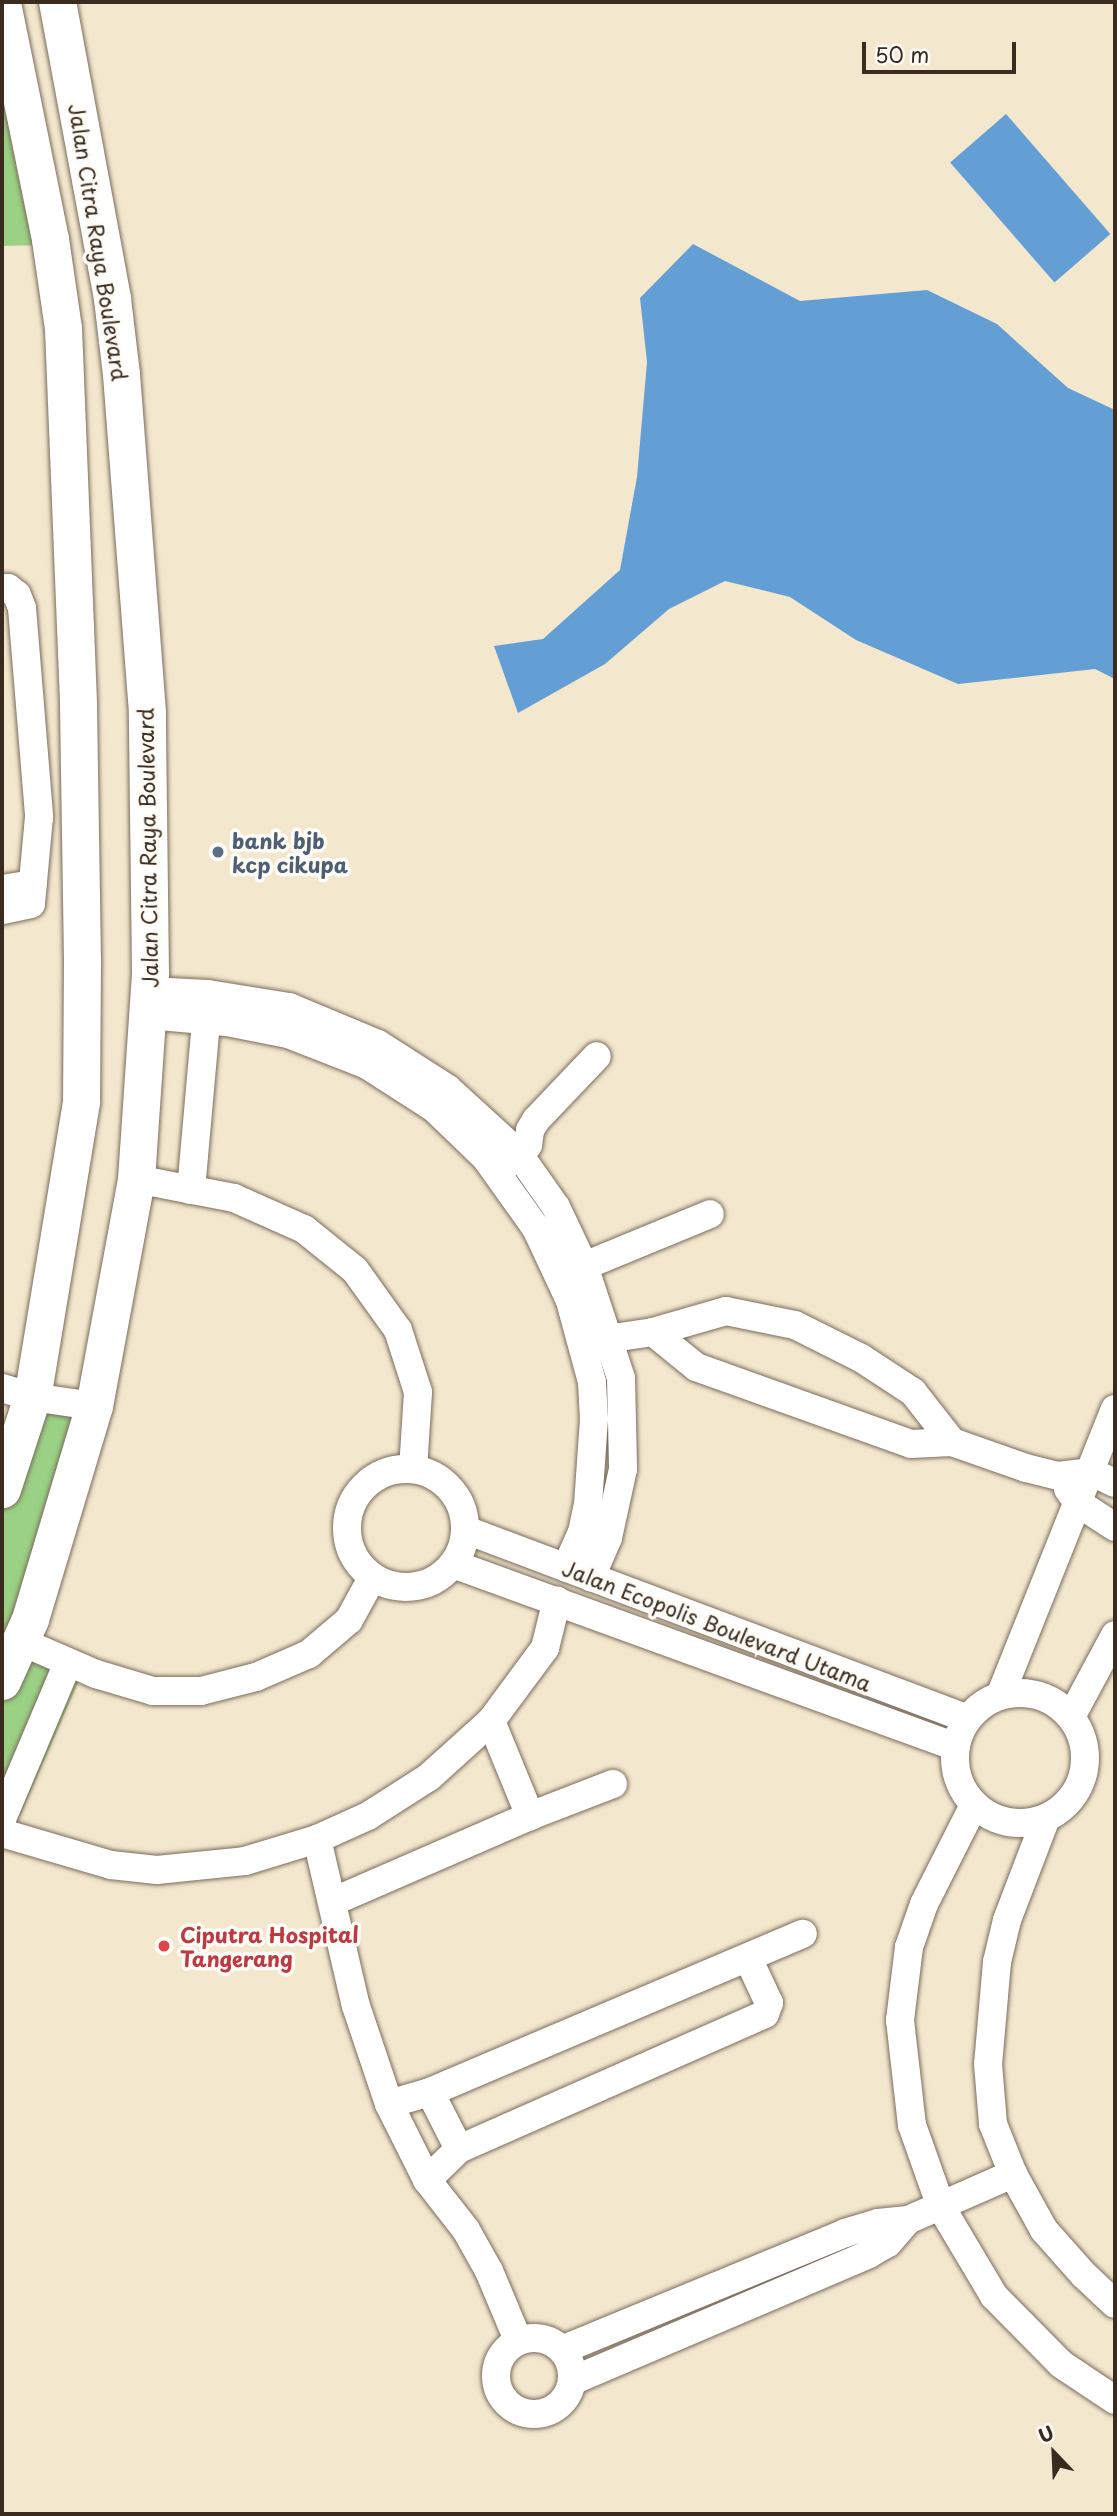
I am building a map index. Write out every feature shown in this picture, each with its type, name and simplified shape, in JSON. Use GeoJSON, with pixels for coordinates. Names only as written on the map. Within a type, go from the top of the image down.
{"type":"FeatureCollection","features":[{"type":"Feature","properties":{"kind":"main road","name":"Jalan Citra Raya Boulevard"},"geometry":{"type":"LineString","coordinates":[[2,1681],[30,1619],[94,1406],[136,1179],[149,1003],[151,823],[147,712],[121,374],[105,257],[57,2]]}},
{"type":"Feature","properties":{"kind":"main road"},"geometry":{"type":"LineString","coordinates":[[2,3],[50,239],[63,328],[78,719],[81,1102],[17,1393],[2,1489]]}},
{"type":"Feature","properties":{"kind":"street"},"geometry":{"type":"LineString","coordinates":[[2,587],[17,595],[22,608],[38,817],[30,905],[2,910]]}},
{"type":"Feature","properties":{"kind":"street"},"geometry":{"type":"LineString","coordinates":[[2,890],[33,884]]}},
{"type":"Feature","properties":{"kind":"street"},"geometry":{"type":"LineString","coordinates":[[149,1003],[208,998],[289,1007],[378,1044],[447,1090],[518,1153],[556,1207],[584,1266],[621,1378],[623,1469],[608,1538],[579,1573]]}},
{"type":"Feature","properties":{"kind":"street"},"geometry":{"type":"LineString","coordinates":[[208,998],[288,1034],[368,1065],[433,1108],[497,1172],[536,1228],[570,1301],[592,1382],[592,1470],[582,1532],[579,1573]]}},
{"type":"Feature","properties":{"kind":"street"},"geometry":{"type":"LineString","coordinates":[[191,1190],[208,998]]}},
{"type":"Feature","properties":{"kind":"street"},"geometry":{"type":"LineString","coordinates":[[497,1172],[527,1145],[530,1130],[536,1120],[597,1056]]}},
{"type":"Feature","properties":{"kind":"street"},"geometry":{"type":"LineString","coordinates":[[136,1179],[234,1198],[304,1229],[355,1270],[398,1331],[418,1392],[413,1469]]}},
{"type":"Feature","properties":{"kind":"street"},"geometry":{"type":"LineString","coordinates":[[584,1266],[710,1213]]}},
{"type":"Feature","properties":{"kind":"street"},"geometry":{"type":"LineString","coordinates":[[582,1344],[653,1332],[726,1311],[795,1325],[861,1358],[914,1392],[952,1442]]}},
{"type":"Feature","properties":{"kind":"street"},"geometry":{"type":"LineString","coordinates":[[653,1332],[696,1367],[911,1444],[952,1442],[1058,1476],[1104,1478]]}},
{"type":"Feature","properties":{"kind":"street"},"geometry":{"type":"LineString","coordinates":[[17,1393],[94,1406]]}},
{"type":"Feature","properties":{"kind":"street"},"geometry":{"type":"LineString","coordinates":[[1000,1696],[1078,1503],[1104,1478],[1115,1409]]}},
{"type":"Feature","properties":{"kind":"street"},"geometry":{"type":"LineString","coordinates":[[413,1469],[432,1474],[449,1486],[460,1502],[466,1530],[465,1540],[453,1564],[429,1584],[410,1588],[390,1586],[372,1577],[358,1564],[349,1546],[346,1527],[350,1507],[360,1490],[375,1477],[394,1470],[413,1469]]}},
{"type":"Feature","properties":{"kind":"street"},"geometry":{"type":"LineString","coordinates":[[1058,1476],[1078,1503],[1115,1527]]}},
{"type":"Feature","properties":{"kind":"street","name":"Jalan Ecopolis Boulevard Utama"},"geometry":{"type":"LineString","coordinates":[[466,1530],[968,1719]]}},
{"type":"Feature","properties":{"kind":"street","name":"Jalan Ecopolis Boulevard Utama"},"geometry":{"type":"LineString","coordinates":[[453,1564],[956,1747]]}},
{"type":"Feature","properties":{"kind":"street"},"geometry":{"type":"LineString","coordinates":[[20,1641],[68,1663],[153,1691],[201,1691],[256,1677],[309,1654],[349,1620],[372,1577]]}},
{"type":"Feature","properties":{"kind":"street"},"geometry":{"type":"LineString","coordinates":[[2,1833],[111,1865],[157,1870],[246,1861],[317,1839],[368,1816],[429,1777],[491,1721],[545,1648],[567,1630],[569,1604]]}},
{"type":"Feature","properties":{"kind":"street"},"geometry":{"type":"LineString","coordinates":[[1071,1717],[1115,1635]]}},
{"type":"Feature","properties":{"kind":"street"},"geometry":{"type":"LineString","coordinates":[[2,1819],[68,1663]]}},
{"type":"Feature","properties":{"kind":"street"},"geometry":{"type":"LineString","coordinates":[[1020,1693],[1039,1696],[1056,1704],[1071,1717],[1083,1744],[1084,1773],[1070,1800],[1046,1818],[1027,1823],[995,1819],[974,1805],[958,1778],[956,1747],[968,1719],[988,1702],[1000,1696],[1020,1693]]}},
{"type":"Feature","properties":{"kind":"street"},"geometry":{"type":"LineString","coordinates":[[491,1721],[530,1816]]}},
{"type":"Feature","properties":{"kind":"street"},"geometry":{"type":"LineString","coordinates":[[332,1902],[530,1816],[613,1784]]}},
{"type":"Feature","properties":{"kind":"street"},"geometry":{"type":"LineString","coordinates":[[974,1805],[924,1904],[909,1947],[902,1985],[900,2020],[912,2125],[993,2296],[1062,2364],[1115,2400]]}},
{"type":"Feature","properties":{"kind":"street"},"geometry":{"type":"LineString","coordinates":[[1046,1818],[1007,1920],[997,1962],[988,2064],[993,2124],[1007,2177],[1044,2230],[1084,2275],[1115,2304]]}},
{"type":"Feature","properties":{"kind":"street"},"geometry":{"type":"LineString","coordinates":[[317,1839],[356,2006],[389,2104],[427,2180],[466,2230],[489,2272],[518,2340]]}},
{"type":"Feature","properties":{"kind":"street"},"geometry":{"type":"LineString","coordinates":[[389,2104],[430,2092],[803,1934]]}},
{"type":"Feature","properties":{"kind":"street"},"geometry":{"type":"LineString","coordinates":[[427,2180],[459,2149],[765,2014],[769,2003],[767,1996],[748,1958]]}},
{"type":"Feature","properties":{"kind":"street"},"geometry":{"type":"LineString","coordinates":[[430,2092],[459,2149]]}},
{"type":"Feature","properties":{"kind":"street"},"geometry":{"type":"LineString","coordinates":[[564,2349],[845,2233],[878,2223],[908,2220],[1007,2177]]}},
{"type":"Feature","properties":{"kind":"street"},"geometry":{"type":"LineString","coordinates":[[574,2380],[869,2254],[888,2243],[908,2220]]}},
{"type":"Feature","properties":{"kind":"street"},"geometry":{"type":"LineString","coordinates":[[542,2337],[564,2349],[572,2364],[574,2380],[562,2404],[537,2415],[511,2408],[496,2386],[498,2359],[518,2340],[542,2337]]}},
{"type":"Feature","properties":{"kind":"green space"},"geometry":{"type":"Polygon","coordinates":[[[2,46],[43,245],[2,246],[2,46]]]}},
{"type":"Feature","properties":{"kind":"green space"},"geometry":{"type":"Polygon","coordinates":[[[32,1398],[95,1405],[2,1678],[2,1490],[32,1398]]]}},
{"type":"Feature","properties":{"kind":"green space"},"geometry":{"type":"Polygon","coordinates":[[[21,1644],[81,1676],[12,1834],[2,1831],[2,1687],[21,1644]]]}},
{"type":"Feature","properties":{"kind":"water"},"geometry":{"type":"Polygon","coordinates":[[[1006,114],[1110,234],[1054,283],[950,163],[1006,114]]]}},
{"type":"Feature","properties":{"kind":"water"},"geometry":{"type":"Polygon","coordinates":[[[693,244],[800,301],[927,290],[997,324],[1068,388],[1115,410],[1115,679],[1095,669],[958,684],[856,640],[790,597],[725,581],[669,609],[605,664],[518,713],[494,646],[543,639],[620,570],[637,477],[647,362],[640,298],[693,244]]]}},
{"type":"Feature","properties":{"kind":"place","name":"bank bjb kcp cikupa"},"geometry":{"type":"Point","coordinates":[218,852]}},
{"type":"Feature","properties":{"kind":"place","name":"Ciputra Hospital Tangerang"},"geometry":{"type":"Point","coordinates":[164,1946]}}]}
